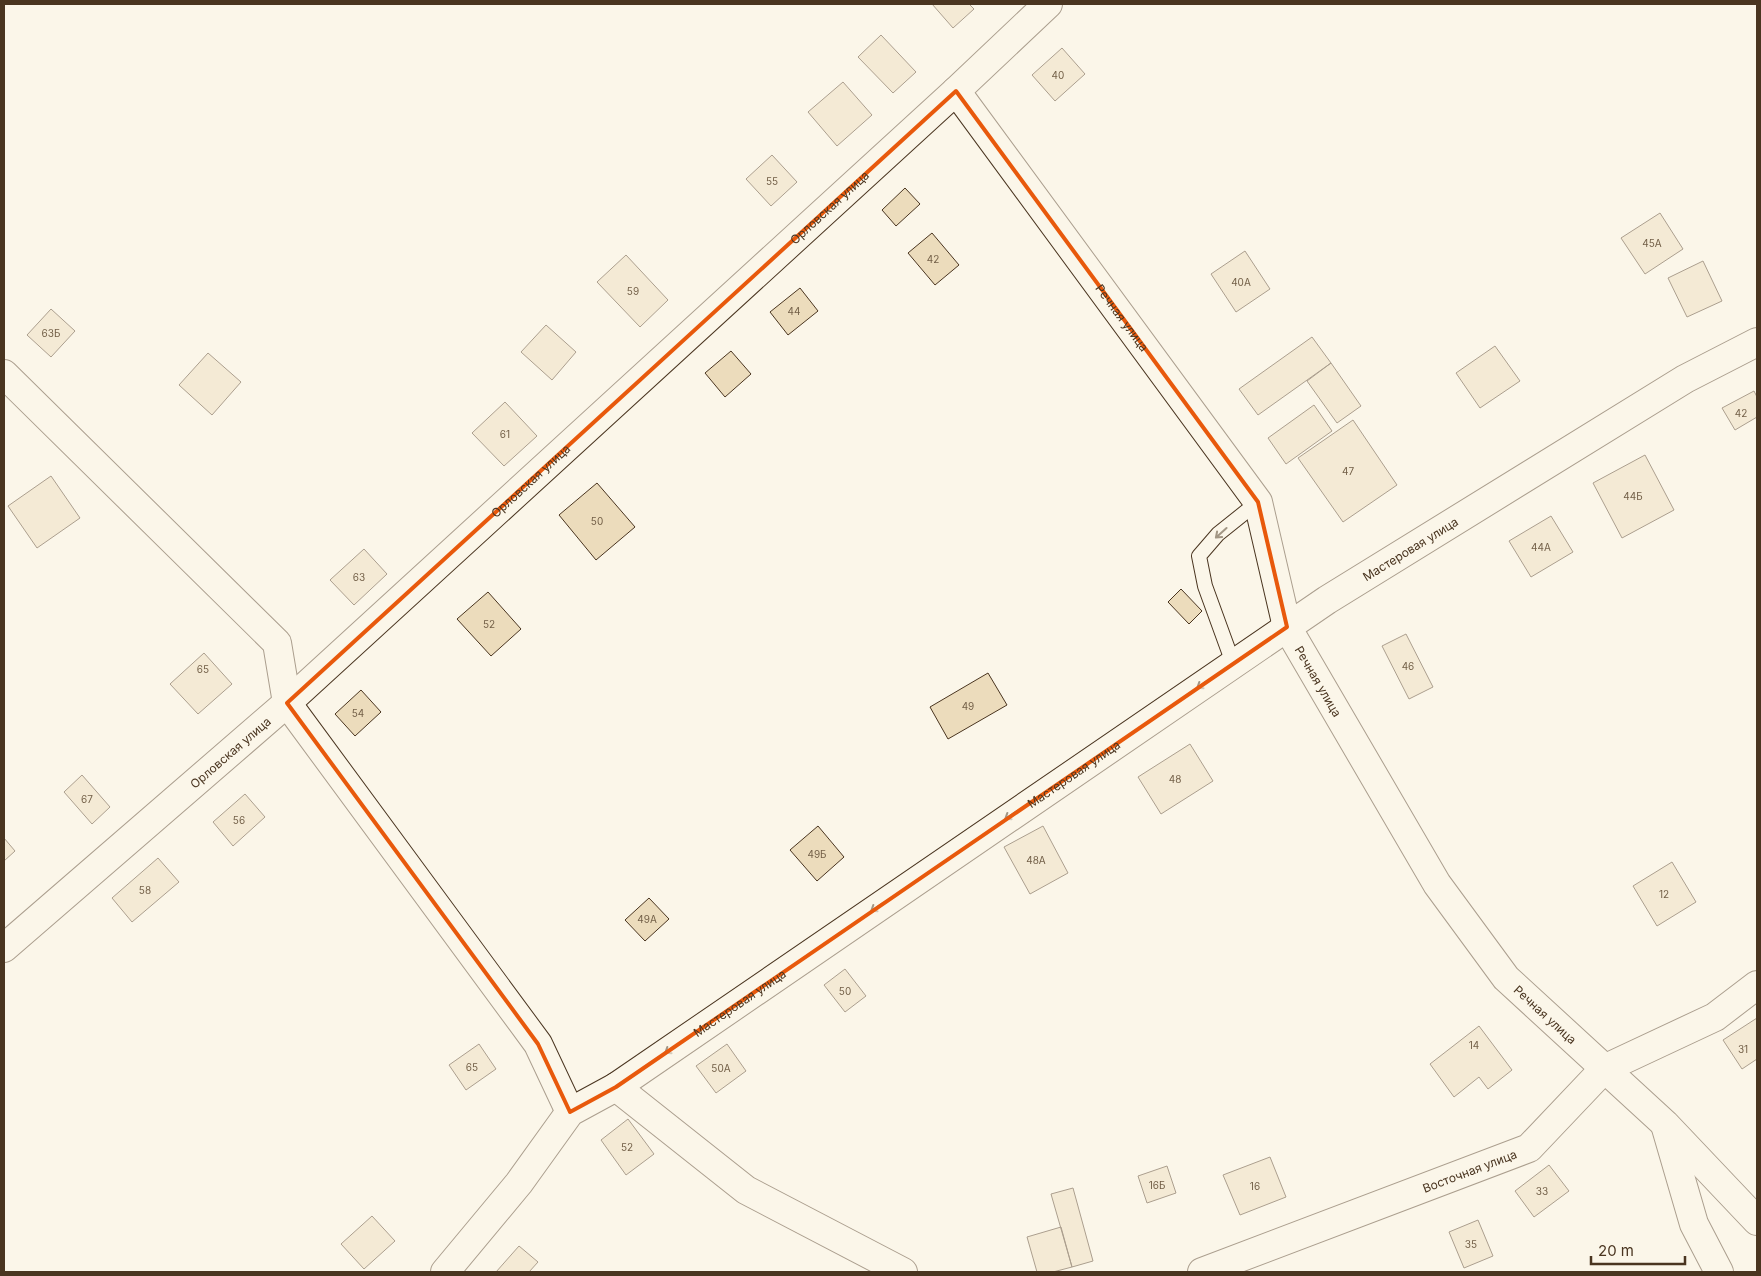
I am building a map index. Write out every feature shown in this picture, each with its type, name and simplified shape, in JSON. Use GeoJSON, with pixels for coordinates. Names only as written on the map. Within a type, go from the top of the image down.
{"type":"FeatureCollection","features":[{"type":"Feature","properties":{"kind":"street","name":"Орловская улица"},"geometry":{"type":"LineString","coordinates":[[4,948],[287,703],[956,91],[1048,4]]}},
{"type":"Feature","properties":{"kind":"street","name":"Речная улица"},"geometry":{"type":"LineString","coordinates":[[956,91],[1258,502],[1287,627],[1437,884],[1506,978],[1665,1124],[1757,1221]]}},
{"type":"Feature","properties":{"kind":"street","name":"Мастеровая улица"},"geometry":{"type":"LineString","coordinates":[[445,1272],[519,1183],[570,1112],[616,1087],[1287,627],[1685,379],[1757,342]]}},
{"type":"Feature","properties":{"kind":"street"},"geometry":{"type":"LineString","coordinates":[[4,374],[277,643],[287,703],[538,1044],[570,1112]]}},
{"type":"Feature","properties":{"kind":"street","name":"Восточная улица"},"geometry":{"type":"LineString","coordinates":[[1202,1272],[1529,1148],[1604,1070],[1715,1016],[1757,985]]}},
{"type":"Feature","properties":{"kind":"street"},"geometry":{"type":"LineString","coordinates":[[616,1087],[746,1190],[903,1272]]}},
{"type":"Feature","properties":{"kind":"street"},"geometry":{"type":"LineString","coordinates":[[1665,1124],[1694,1224],[1719,1272]]}},
{"type":"Feature","properties":{"kind":"lane"},"geometry":{"type":"LineString","coordinates":[[1233,663],[1205,586],[1199,556],[1218,534],[1258,502]]}},
{"type":"Feature","properties":{"kind":"highlighted area"},"geometry":{"type":"Polygon","coordinates":[[[956,91],[1258,502],[1287,627],[616,1087],[570,1112],[538,1044],[287,703],[956,91]]]}},
{"type":"Feature","properties":{"kind":"building"},"geometry":{"type":"Polygon","coordinates":[[[932,4],[969,4],[974,9],[953,28],[932,4]]]}},
{"type":"Feature","properties":{"kind":"building"},"geometry":{"type":"Polygon","coordinates":[[[881,35],[916,72],[893,93],[858,57],[881,35]]]}},
{"type":"Feature","properties":{"kind":"building"},"geometry":{"type":"Polygon","coordinates":[[[1062,48],[1085,74],[1055,101],[1032,75],[1062,48]]]}},
{"type":"Feature","properties":{"kind":"building"},"geometry":{"type":"Polygon","coordinates":[[[843,82],[872,115],[837,146],[808,112],[843,82]]]}},
{"type":"Feature","properties":{"kind":"building"},"geometry":{"type":"Polygon","coordinates":[[[772,155],[797,182],[771,206],[746,179],[772,155]]]}},
{"type":"Feature","properties":{"kind":"building"},"geometry":{"type":"Polygon","coordinates":[[[905,188],[920,204],[896,226],[882,210],[905,188]]]}},
{"type":"Feature","properties":{"kind":"building"},"geometry":{"type":"Polygon","coordinates":[[[1660,213],[1683,249],[1645,274],[1621,238],[1660,213]]]}},
{"type":"Feature","properties":{"kind":"building"},"geometry":{"type":"Polygon","coordinates":[[[932,233],[959,265],[935,285],[908,253],[932,233]]]}},
{"type":"Feature","properties":{"kind":"building"},"geometry":{"type":"Polygon","coordinates":[[[1245,251],[1270,289],[1236,312],[1211,274],[1245,251]]]}},
{"type":"Feature","properties":{"kind":"building"},"geometry":{"type":"Polygon","coordinates":[[[626,255],[668,300],[640,327],[597,282],[626,255]]]}},
{"type":"Feature","properties":{"kind":"building"},"geometry":{"type":"Polygon","coordinates":[[[1703,261],[1722,301],[1687,317],[1668,278],[1703,261]]]}},
{"type":"Feature","properties":{"kind":"building"},"geometry":{"type":"Polygon","coordinates":[[[800,288],[818,311],[788,335],[770,312],[800,288]]]}},
{"type":"Feature","properties":{"kind":"building"},"geometry":{"type":"Polygon","coordinates":[[[51,309],[75,331],[51,357],[27,335],[51,309]]]}},
{"type":"Feature","properties":{"kind":"building"},"geometry":{"type":"Polygon","coordinates":[[[546,325],[576,352],[552,380],[521,352],[546,325]]]}},
{"type":"Feature","properties":{"kind":"building"},"geometry":{"type":"Polygon","coordinates":[[[1312,337],[1331,363],[1258,415],[1239,389],[1312,337]]]}},
{"type":"Feature","properties":{"kind":"building"},"geometry":{"type":"Polygon","coordinates":[[[1495,346],[1520,381],[1480,408],[1456,373],[1495,346]]]}},
{"type":"Feature","properties":{"kind":"building"},"geometry":{"type":"Polygon","coordinates":[[[731,351],[751,374],[725,397],[705,373],[731,351]]]}},
{"type":"Feature","properties":{"kind":"building"},"geometry":{"type":"Polygon","coordinates":[[[208,353],[241,382],[212,415],[179,385],[208,353]]]}},
{"type":"Feature","properties":{"kind":"building"},"geometry":{"type":"Polygon","coordinates":[[[1331,363],[1361,406],[1337,423],[1307,381],[1331,363]]]}},
{"type":"Feature","properties":{"kind":"building"},"geometry":{"type":"Polygon","coordinates":[[[1754,391],[1757,397],[1757,417],[1735,430],[1722,408],[1754,391]]]}},
{"type":"Feature","properties":{"kind":"building"},"geometry":{"type":"Polygon","coordinates":[[[505,402],[537,436],[504,466],[472,433],[505,402]]]}},
{"type":"Feature","properties":{"kind":"building"},"geometry":{"type":"Polygon","coordinates":[[[1314,405],[1332,431],[1286,464],[1268,438],[1314,405]]]}},
{"type":"Feature","properties":{"kind":"building"},"geometry":{"type":"Polygon","coordinates":[[[1353,420],[1397,485],[1343,522],[1298,458],[1353,420]]]}},
{"type":"Feature","properties":{"kind":"building"},"geometry":{"type":"Polygon","coordinates":[[[1645,455],[1674,510],[1622,538],[1593,483],[1645,455]]]}},
{"type":"Feature","properties":{"kind":"building"},"geometry":{"type":"Polygon","coordinates":[[[51,476],[80,518],[37,548],[8,506],[51,476]]]}},
{"type":"Feature","properties":{"kind":"building"},"geometry":{"type":"Polygon","coordinates":[[[597,483],[635,527],[596,560],[559,515],[597,483]]]}},
{"type":"Feature","properties":{"kind":"building"},"geometry":{"type":"Polygon","coordinates":[[[1551,516],[1573,552],[1531,577],[1509,541],[1551,516]]]}},
{"type":"Feature","properties":{"kind":"building"},"geometry":{"type":"Polygon","coordinates":[[[364,549],[387,574],[354,605],[330,580],[364,549]]]}},
{"type":"Feature","properties":{"kind":"building"},"geometry":{"type":"Polygon","coordinates":[[[1181,589],[1202,611],[1189,624],[1168,602],[1181,589]]]}},
{"type":"Feature","properties":{"kind":"building"},"geometry":{"type":"Polygon","coordinates":[[[488,592],[521,629],[491,656],[457,619],[488,592]]]}},
{"type":"Feature","properties":{"kind":"building"},"geometry":{"type":"Polygon","coordinates":[[[1406,634],[1433,687],[1409,699],[1382,646],[1406,634]]]}},
{"type":"Feature","properties":{"kind":"building"},"geometry":{"type":"Polygon","coordinates":[[[204,653],[232,684],[198,714],[170,684],[204,653]]]}},
{"type":"Feature","properties":{"kind":"building"},"geometry":{"type":"Polygon","coordinates":[[[988,673],[1007,705],[948,739],[930,707],[988,673]]]}},
{"type":"Feature","properties":{"kind":"building"},"geometry":{"type":"Polygon","coordinates":[[[361,690],[381,712],[355,736],[335,714],[361,690]]]}},
{"type":"Feature","properties":{"kind":"building"},"geometry":{"type":"Polygon","coordinates":[[[1190,744],[1213,781],[1161,814],[1138,777],[1190,744]]]}},
{"type":"Feature","properties":{"kind":"building"},"geometry":{"type":"Polygon","coordinates":[[[82,775],[110,807],[92,824],[64,792],[82,775]]]}},
{"type":"Feature","properties":{"kind":"building"},"geometry":{"type":"Polygon","coordinates":[[[245,794],[265,817],[233,846],[213,822],[245,794]]]}},
{"type":"Feature","properties":{"kind":"building"},"geometry":{"type":"Polygon","coordinates":[[[818,826],[844,857],[817,881],[790,850],[818,826]]]}},
{"type":"Feature","properties":{"kind":"building"},"geometry":{"type":"Polygon","coordinates":[[[1043,826],[1068,873],[1030,894],[1004,847],[1043,826]]]}},
{"type":"Feature","properties":{"kind":"building"},"geometry":{"type":"Polygon","coordinates":[[[4,838],[15,851],[4,861],[4,838]]]}},
{"type":"Feature","properties":{"kind":"building"},"geometry":{"type":"Polygon","coordinates":[[[158,858],[179,882],[132,922],[112,898],[158,858]]]}},
{"type":"Feature","properties":{"kind":"building"},"geometry":{"type":"Polygon","coordinates":[[[1672,862],[1696,902],[1657,926],[1633,886],[1672,862]]]}},
{"type":"Feature","properties":{"kind":"building"},"geometry":{"type":"Polygon","coordinates":[[[649,898],[669,919],[645,941],[625,920],[649,898]]]}},
{"type":"Feature","properties":{"kind":"building"},"geometry":{"type":"Polygon","coordinates":[[[845,969],[866,996],[845,1012],[824,985],[845,969]]]}},
{"type":"Feature","properties":{"kind":"building"},"geometry":{"type":"Polygon","coordinates":[[[1757,1018],[1757,1059],[1742,1069],[1723,1040],[1757,1018]]]}},
{"type":"Feature","properties":{"kind":"building"},"geometry":{"type":"Polygon","coordinates":[[[1479,1026],[1512,1070],[1488,1089],[1479,1077],[1454,1097],[1430,1064],[1479,1026]]]}},
{"type":"Feature","properties":{"kind":"building"},"geometry":{"type":"Polygon","coordinates":[[[479,1044],[496,1069],[466,1090],[449,1065],[479,1044]]]}},
{"type":"Feature","properties":{"kind":"building"},"geometry":{"type":"Polygon","coordinates":[[[727,1044],[746,1071],[716,1093],[696,1066],[727,1044]]]}},
{"type":"Feature","properties":{"kind":"building"},"geometry":{"type":"Polygon","coordinates":[[[628,1119],[654,1154],[626,1175],[601,1140],[628,1119]]]}},
{"type":"Feature","properties":{"kind":"building"},"geometry":{"type":"Polygon","coordinates":[[[1270,1157],[1286,1197],[1240,1215],[1223,1175],[1270,1157]]]}},
{"type":"Feature","properties":{"kind":"building"},"geometry":{"type":"Polygon","coordinates":[[[1549,1165],[1569,1191],[1534,1217],[1515,1191],[1549,1165]]]}},
{"type":"Feature","properties":{"kind":"building"},"geometry":{"type":"Polygon","coordinates":[[[1167,1166],[1176,1193],[1147,1203],[1138,1176],[1167,1166]]]}},
{"type":"Feature","properties":{"kind":"building"},"geometry":{"type":"Polygon","coordinates":[[[1073,1188],[1093,1261],[1072,1267],[1051,1194],[1073,1188]]]}},
{"type":"Feature","properties":{"kind":"building"},"geometry":{"type":"Polygon","coordinates":[[[372,1216],[395,1241],[364,1269],[341,1244],[372,1216]]]}},
{"type":"Feature","properties":{"kind":"building"},"geometry":{"type":"Polygon","coordinates":[[[1478,1220],[1493,1256],[1464,1268],[1449,1232],[1478,1220]]]}},
{"type":"Feature","properties":{"kind":"building"},"geometry":{"type":"Polygon","coordinates":[[[1061,1227],[1072,1267],[1053,1272],[1037,1272],[1027,1237],[1061,1227]]]}},
{"type":"Feature","properties":{"kind":"building"},"geometry":{"type":"Polygon","coordinates":[[[519,1246],[538,1262],[529,1272],[496,1272],[519,1246]]]}}]}
